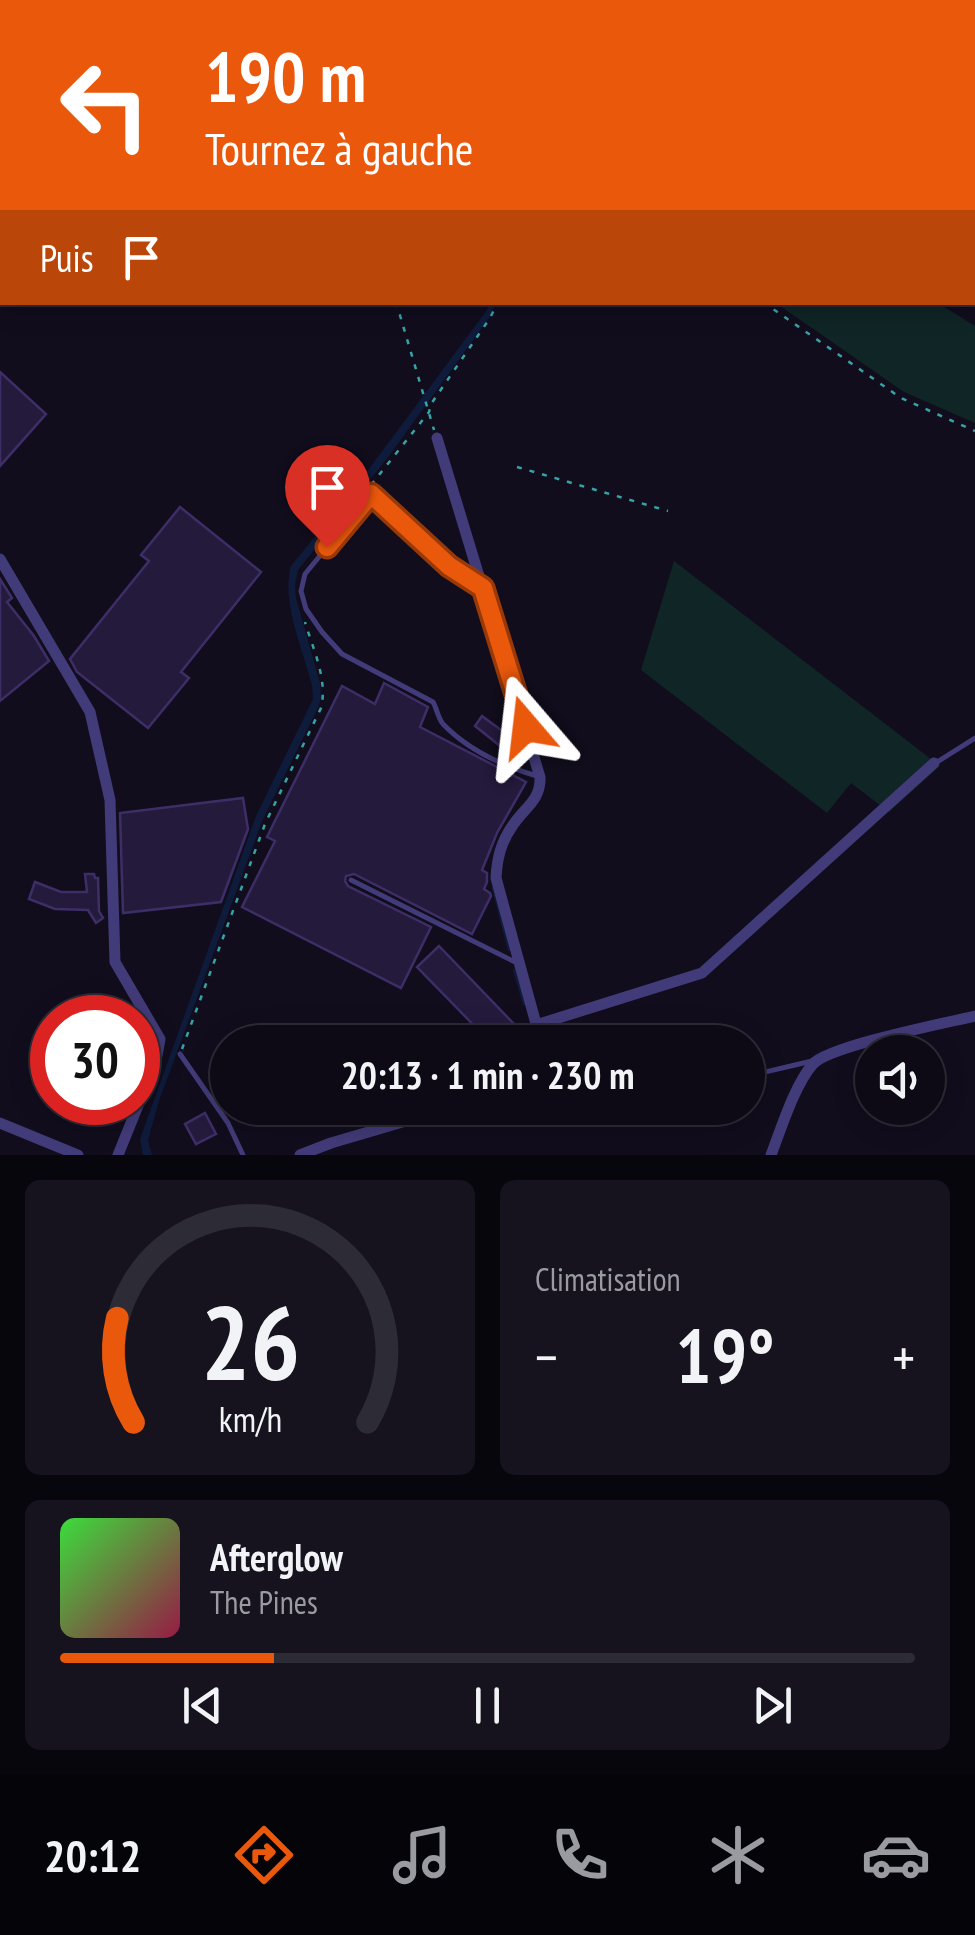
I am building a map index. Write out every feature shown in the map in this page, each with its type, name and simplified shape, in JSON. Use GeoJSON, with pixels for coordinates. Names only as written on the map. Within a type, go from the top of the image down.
{"type":"FeatureCollection","features":[{"type":"Feature","properties":{"kind":"street"},"geometry":{"type":"LineString","coordinates":[[437,438],[540,777],[538,795],[513,824],[497,856],[497,886],[536,1025],[702,974],[934,764]]}},
{"type":"Feature","properties":{"kind":"street"},"geometry":{"type":"LineString","coordinates":[[0,559],[90,712],[110,800],[115,962],[160,1038],[156,1061],[118,1155]]}},
{"type":"Feature","properties":{"kind":"street"},"geometry":{"type":"LineString","coordinates":[[770,1155],[803,1077],[815,1060],[975,1016]]}},
{"type":"Feature","properties":{"kind":"street"},"geometry":{"type":"LineString","coordinates":[[0,1122],[78,1155]]}},
{"type":"Feature","properties":{"kind":"street"},"geometry":{"type":"LineString","coordinates":[[300,1155],[390,1125]]}},
{"type":"Feature","properties":{"kind":"lane"},"geometry":{"type":"LineString","coordinates":[[483,588],[449,566],[371,494],[305,574],[302,591],[306,609],[342,654],[433,702],[440,721],[476,750],[512,769],[540,777]]}},
{"type":"Feature","properties":{"kind":"lane"},"geometry":{"type":"LineString","coordinates":[[934,764],[975,738]]}},
{"type":"Feature","properties":{"kind":"lane"},"geometry":{"type":"LineString","coordinates":[[351,880],[518,963]]}},
{"type":"Feature","properties":{"kind":"lane"},"geometry":{"type":"LineString","coordinates":[[180,1054],[228,1124],[243,1155]]}},
{"type":"Feature","properties":{"kind":"lane"},"geometry":{"type":"LineString","coordinates":[[765,1072],[815,1060]]}},
{"type":"Feature","properties":{"kind":"path"},"geometry":{"type":"LineString","coordinates":[[397,305],[437,438]]}},
{"type":"Feature","properties":{"kind":"path"},"geometry":{"type":"LineString","coordinates":[[366,492],[428,409],[496,305]]}},
{"type":"Feature","properties":{"kind":"path"},"geometry":{"type":"LineString","coordinates":[[767,305],[901,398],[975,431]]}},
{"type":"Feature","properties":{"kind":"path"},"geometry":{"type":"LineString","coordinates":[[517,467],[668,511]]}},
{"type":"Feature","properties":{"kind":"path"},"geometry":{"type":"LineString","coordinates":[[180,1054],[265,824],[321,708],[322,677],[305,620]]}},
{"type":"Feature","properties":{"kind":"green space"},"geometry":{"type":"Polygon","coordinates":[[[779,305],[941,305],[975,326],[975,423],[904,392],[779,305]]]}},
{"type":"Feature","properties":{"kind":"green space"},"geometry":{"type":"Polygon","coordinates":[[[674,561],[940,766],[889,812],[851,783],[827,813],[641,670],[674,561]]]}},
{"type":"Feature","properties":{"kind":"water"},"geometry":{"type":"Polygon","coordinates":[[[488,305],[495,305],[389,456],[298,570],[296,598],[321,698],[263,819],[160,1098],[160,1083],[256,816],[313,699],[291,610],[291,566],[357,485],[488,305]]]}},
{"type":"Feature","properties":{"kind":"water"},"geometry":{"type":"Polygon","coordinates":[[[145,1125],[152,1125],[148,1140],[152,1155],[143,1155],[140,1139],[145,1125]]]}},
{"type":"Feature","properties":{"kind":"building"},"geometry":{"type":"Polygon","coordinates":[[[0,372],[46,414],[0,466],[0,372]]]}},
{"type":"Feature","properties":{"kind":"building"},"geometry":{"type":"Polygon","coordinates":[[[180,507],[261,572],[181,672],[189,678],[148,728],[77,672],[70,659],[149,561],[141,555],[180,507]]]}},
{"type":"Feature","properties":{"kind":"building"},"geometry":{"type":"Polygon","coordinates":[[[0,579],[12,598],[7,602],[49,661],[0,701],[0,579]]]}},
{"type":"Feature","properties":{"kind":"building"},"geometry":{"type":"Polygon","coordinates":[[[384,683],[428,707],[420,727],[526,782],[497,833],[482,870],[487,873],[484,889],[491,896],[472,934],[354,874],[346,876],[348,886],[431,927],[401,988],[242,907],[275,841],[267,837],[342,686],[375,704],[384,683]]]}},
{"type":"Feature","properties":{"kind":"building"},"geometry":{"type":"Polygon","coordinates":[[[482,716],[516,745],[519,741],[524,755],[519,761],[475,726],[482,716]]]}},
{"type":"Feature","properties":{"kind":"building"},"geometry":{"type":"Polygon","coordinates":[[[243,798],[248,829],[221,902],[123,913],[120,813],[243,798]]]}},
{"type":"Feature","properties":{"kind":"building"},"geometry":{"type":"Polygon","coordinates":[[[85,874],[98,878],[99,911],[103,918],[96,923],[88,910],[55,909],[29,899],[35,882],[61,892],[87,892],[85,874]]]}},
{"type":"Feature","properties":{"kind":"building"},"geometry":{"type":"Polygon","coordinates":[[[439,946],[514,1024],[473,1025],[417,967],[439,946]]]}},
{"type":"Feature","properties":{"kind":"building"},"geometry":{"type":"Polygon","coordinates":[[[205,1113],[216,1134],[196,1144],[185,1124],[205,1113]]]}},
{"type":"Feature","properties":{"kind":"waterway"},"geometry":{"type":"LineString","coordinates":[[493,888],[509,950]]}},
{"type":"Feature","properties":{"kind":"waterway"},"geometry":{"type":"LineString","coordinates":[[514,970],[524,1004]]}},
{"type":"Feature","properties":{"kind":"route"},"geometry":{"type":"LineString","coordinates":[[327,547],[371,494],[449,566],[483,588],[526,727]]}}]}
